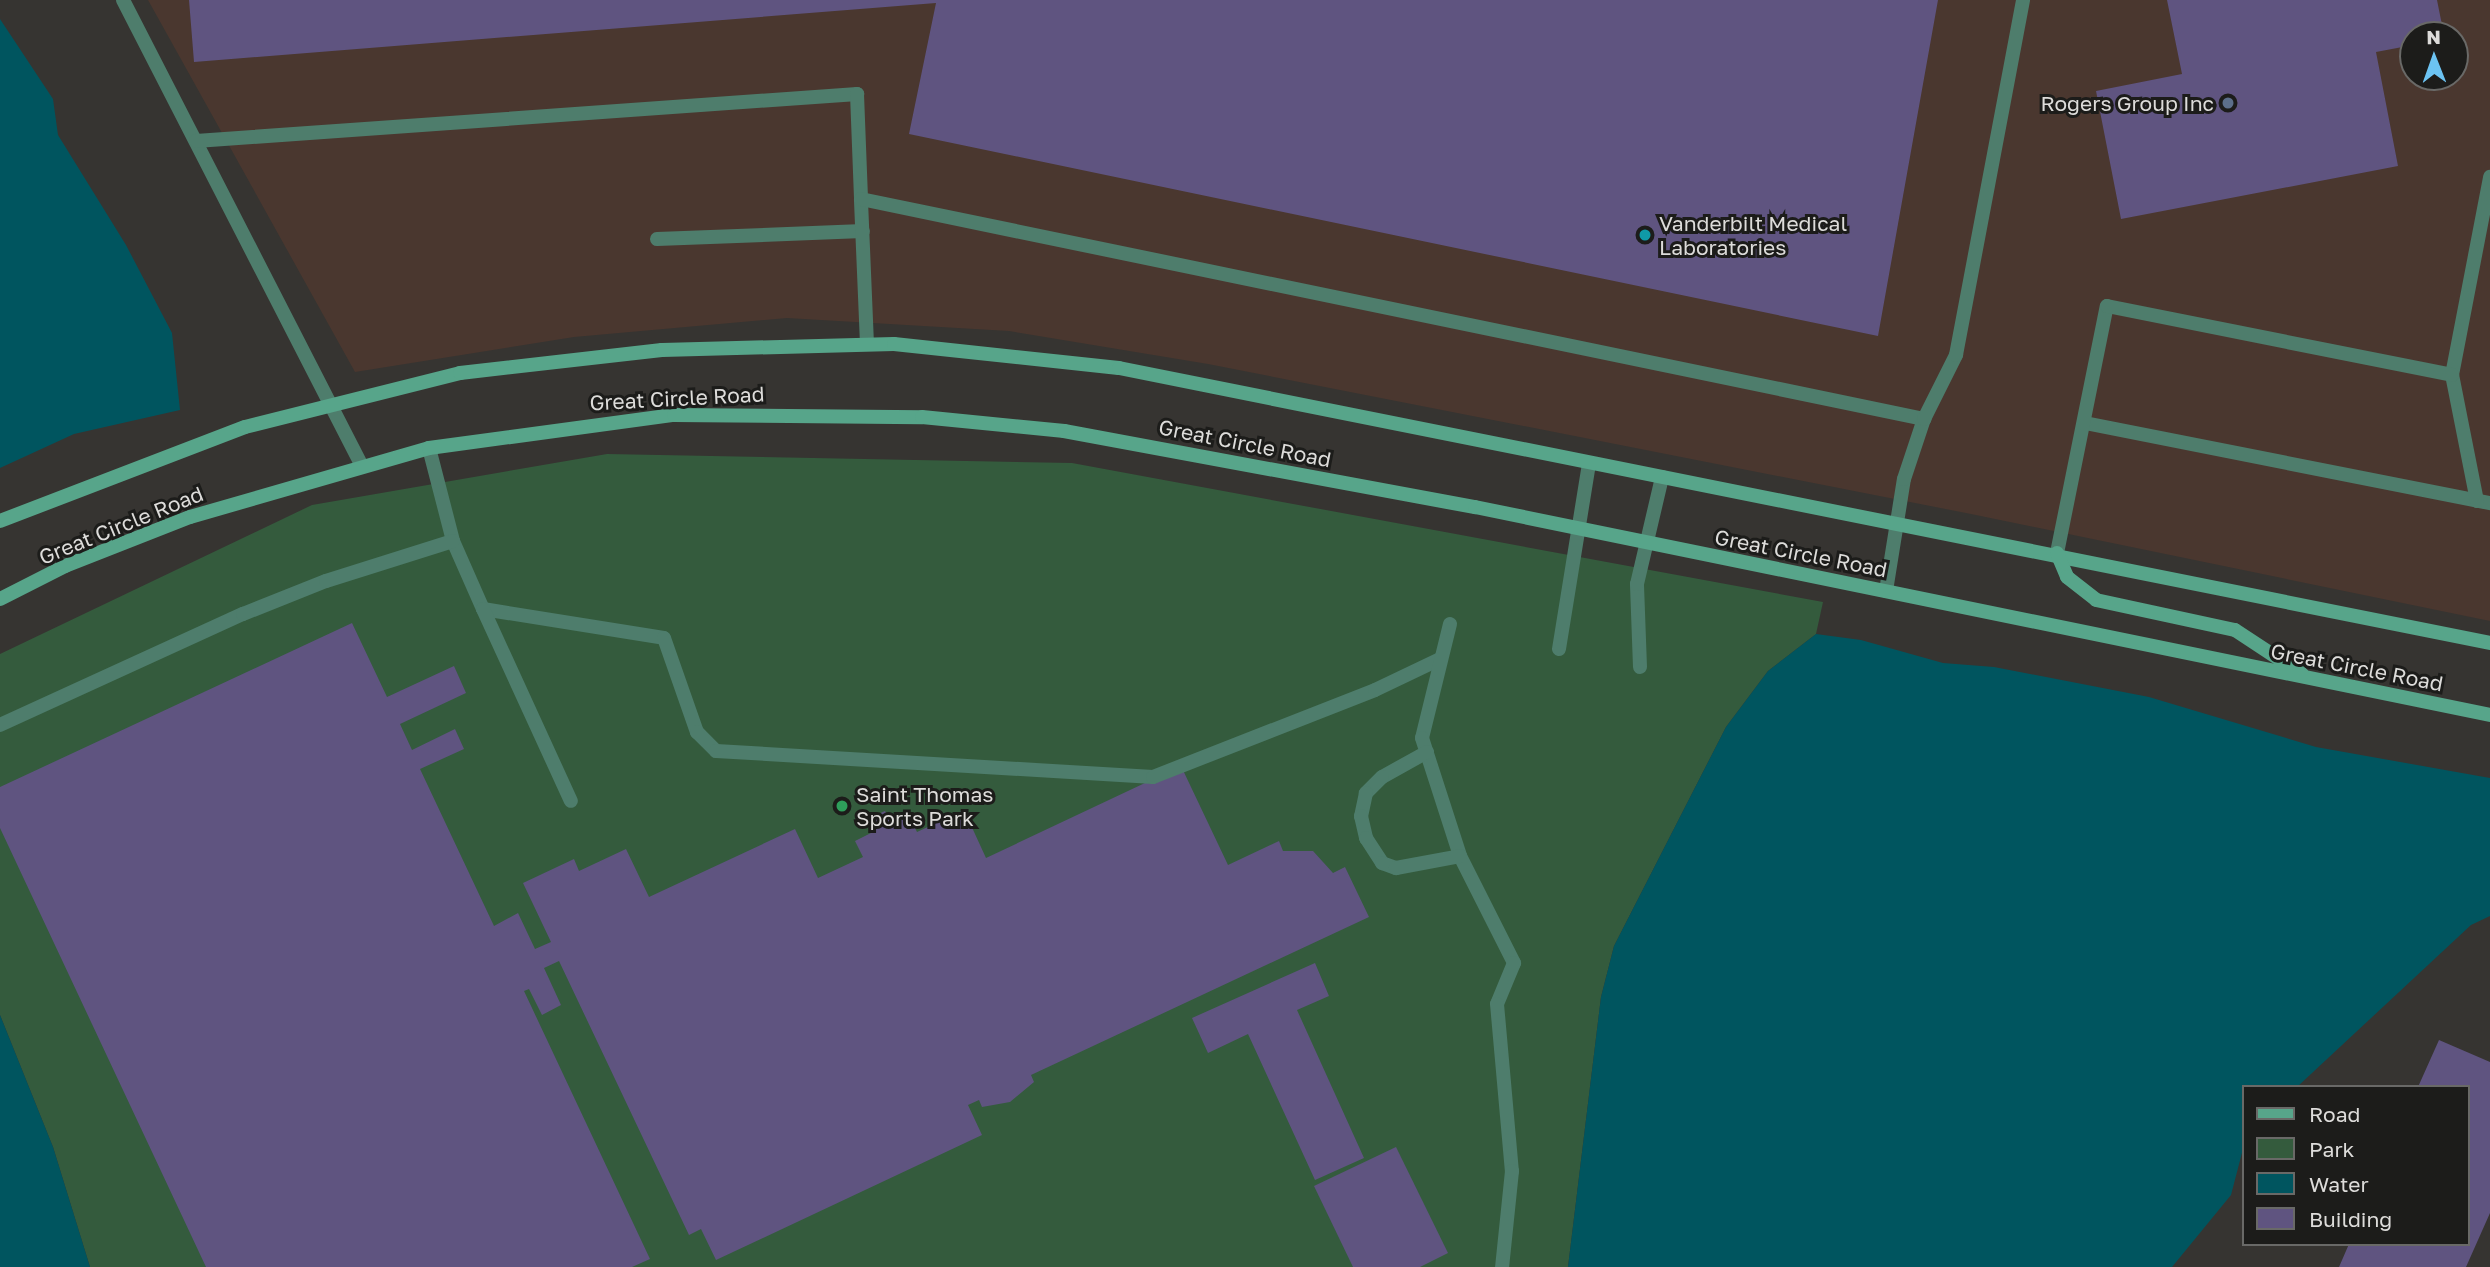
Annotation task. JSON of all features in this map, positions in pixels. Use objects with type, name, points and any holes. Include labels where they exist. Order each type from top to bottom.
[{"type":"street","points":[[0,521],[208,441],[331,404],[460,373],[546,362],[751,345],[867,344],[1044,357],[1119,368],[1589,463],[2057,553],[2490,643]]},
{"type":"street","name":"Great Circle Road","points":[[0,599],[65,566],[190,517],[361,464],[429,448],[674,415],[922,417],[1065,431],[1578,529],[2490,715]]},
{"type":"street","points":[[2057,553],[2067,577],[2096,600],[2235,630],[2310,679]]},
{"type":"lane","points":[[123,0],[361,464]]},
{"type":"lane","points":[[1886,592],[1904,480],[1924,419],[1956,355],[2023,0]]},
{"type":"lane","points":[[196,141],[858,94],[867,344]]},
{"type":"lane","points":[[2085,423],[2484,502],[2452,375],[2490,177]]},
{"type":"lane","points":[[861,199],[1924,419]]},
{"type":"lane","points":[[657,239],[863,231]]},
{"type":"lane","points":[[2057,553],[2107,306],[2452,375]]},
{"type":"lane","points":[[429,448],[453,541],[571,801]]},
{"type":"lane","points":[[1559,649],[1589,463]]},
{"type":"lane","points":[[1640,667],[1637,584],[1662,477]]},
{"type":"lane","points":[[0,725],[243,614],[326,581],[453,541]]},
{"type":"lane","points":[[483,609],[664,638],[697,732],[716,751],[1153,777],[1375,690],[1440,659]]},
{"type":"lane","points":[[1450,624],[1422,738],[1460,856],[1514,963],[1497,1004],[1512,1171],[1502,1267]]},
{"type":"lane","points":[[1427,752],[1382,777],[1366,793],[1361,816],[1366,838],[1382,863],[1396,868],[1460,856]]},
{"type":"shaded area","points":[[148,0],[2490,0],[2490,621],[1971,514],[1208,364],[1009,331],[787,318],[574,337],[355,372]]},
{"type":"green space","name":"Saint Thomas Sports Park","points":[[607,454],[1072,463],[1823,602],[1816,634],[1768,671],[1726,727],[1614,946],[1601,997],[1568,1267],[90,1267],[53,1147],[0,1015],[0,654],[312,505]]},
{"type":"water","points":[[0,19],[53,99],[58,135],[126,245],[172,333],[180,410],[74,434],[0,468]]},
{"type":"water","points":[[1816,634],[1861,640],[1943,663],[1994,667],[2149,697],[2316,747],[2490,778],[2490,916],[2471,925],[2299,1085],[2242,1085],[2242,1153],[2231,1195],[2172,1267],[1568,1267],[1601,997],[1614,946],[1726,727],[1768,671]]},
{"type":"water","points":[[0,1015],[53,1147],[90,1267],[0,1267]]},
{"type":"building","name":"Vanderbilt Medical Laboratories","points":[[189,0],[1938,0],[1878,336],[909,134],[936,3],[194,62]]},
{"type":"building","points":[[2167,0],[2437,0],[2441,21],[2399,21],[2399,48],[2376,52],[2398,166],[2121,219],[2096,91],[2182,74]]},
{"type":"building","points":[[352,623],[387,697],[454,666],[466,693],[400,724],[412,750],[455,729],[464,749],[420,769],[494,926],[518,913],[535,949],[551,942],[523,883],[574,859],[579,871],[626,849],[649,897],[795,829],[818,878],[863,857],[855,841],[873,832],[867,819],[885,811],[892,824],[909,816],[917,832],[964,810],[986,858],[1181,766],[1228,865],[1279,841],[1283,851],[1313,851],[1333,873],[1345,867],[1369,917],[1031,1075],[1034,1082],[1010,1102],[982,1107],[979,1100],[968,1105],[982,1135],[716,1260],[701,1229],[689,1235],[559,961],[544,968],[561,1005],[542,1015],[529,989],[524,991],[650,1259],[632,1267],[206,1267],[0,828],[0,787]]},
{"type":"building","points":[[1315,963],[1329,996],[1297,1010],[1364,1158],[1315,1180],[1248,1034],[1208,1053],[1192,1018]]},
{"type":"building","points":[[2439,1040],[2490,1062],[2490,1213],[2466,1267],[2339,1267],[2348,1246],[2469,1246],[2469,1085],[2419,1085]]},
{"type":"building","points":[[1396,1147],[1448,1253],[1420,1267],[1353,1267],[1314,1186]]},
{"type":"place","name":"Rogers Group Inc","points":[[2228,103]]},
{"type":"place","name":"Vanderbilt Medical Laboratories","points":[[1645,235]]},
{"type":"place","name":"Saint Thomas Sports Park","points":[[842,806]]}]
